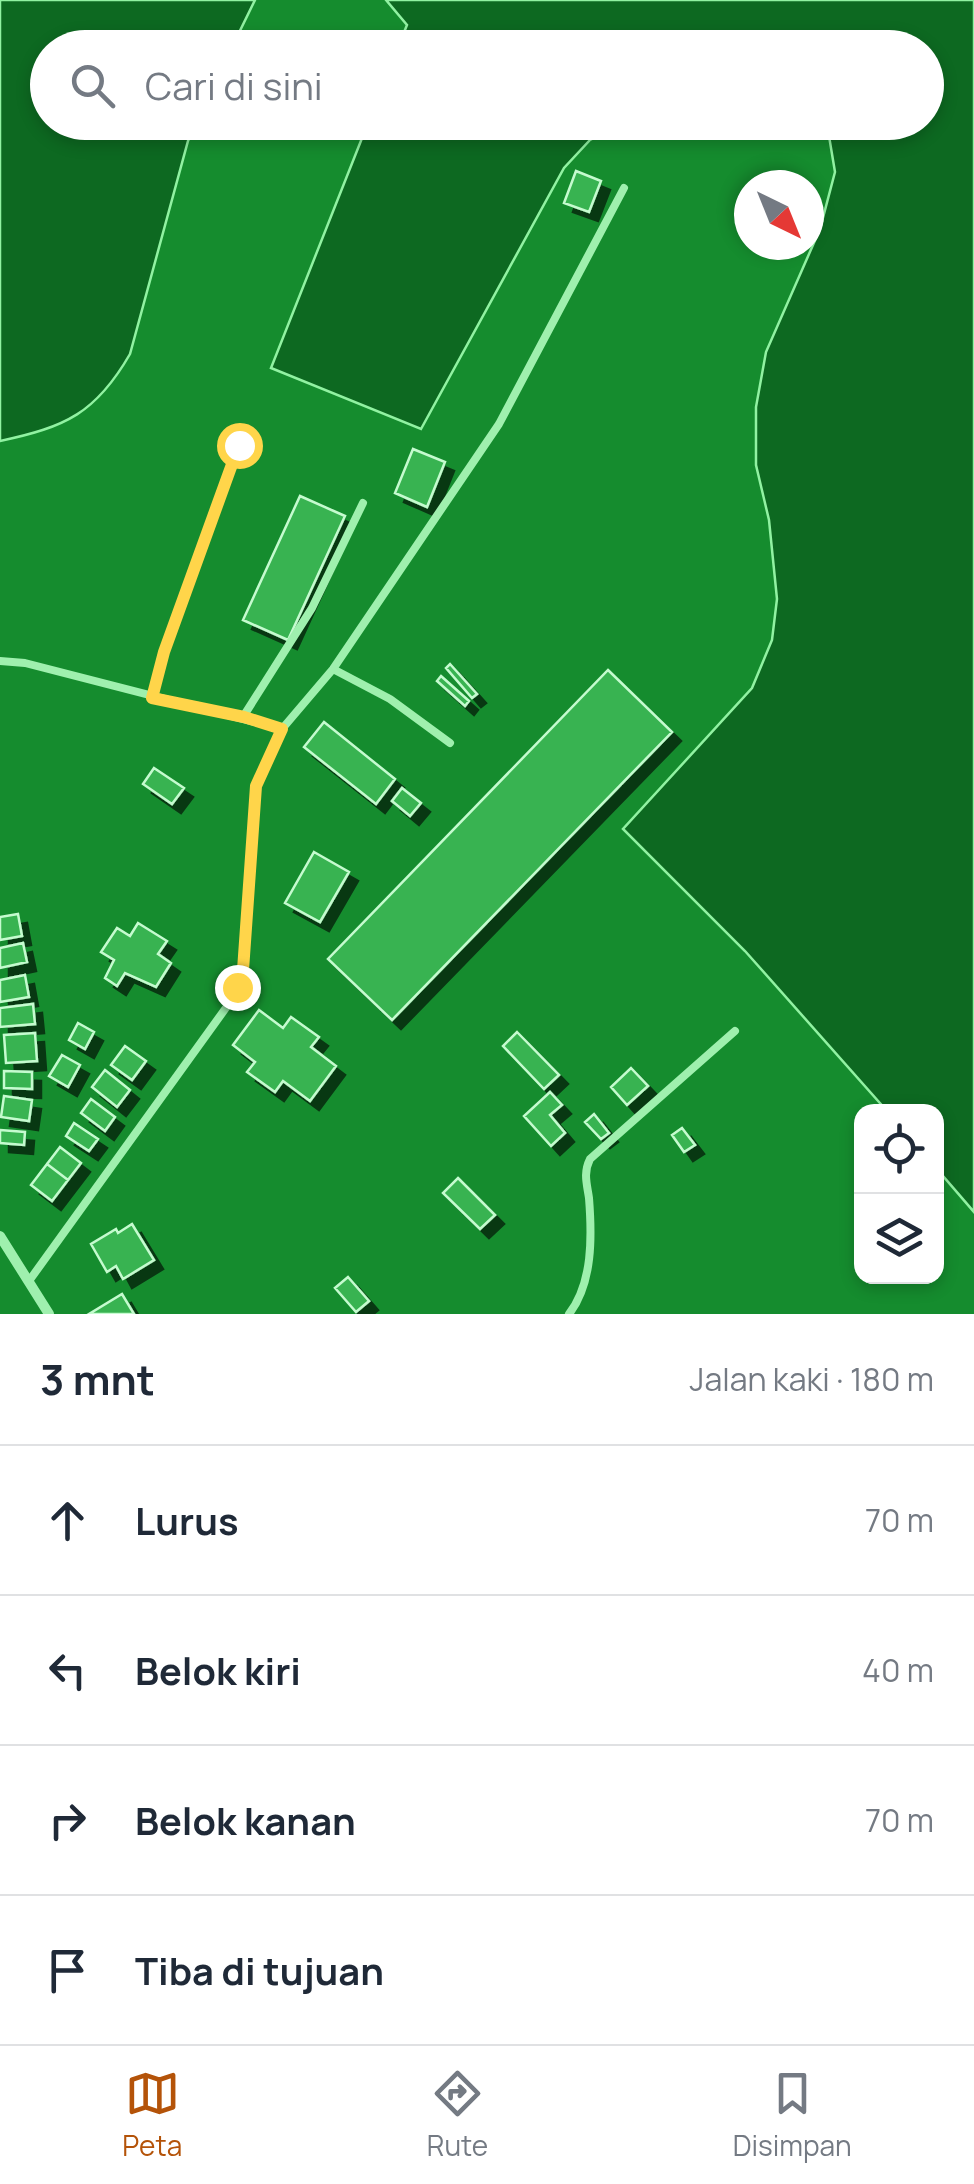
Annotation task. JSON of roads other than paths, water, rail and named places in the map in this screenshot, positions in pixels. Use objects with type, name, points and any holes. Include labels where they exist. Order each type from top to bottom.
[{"type":"street","points":[[0,1236],[49,1314]]},
{"type":"lane","points":[[28,1280],[218,1020],[237,987],[243,970],[256,786],[282,729],[332,669],[499,424],[624,188]]},
{"type":"lane","points":[[152,698],[164,652],[239,445]]},
{"type":"lane","points":[[244,717],[312,608],[363,503]]},
{"type":"lane","points":[[0,661],[24,663],[282,729]]},
{"type":"lane","points":[[332,669],[390,700],[450,743]]},
{"type":"lane","points":[[570,1314],[582,1294],[592,1242],[585,1178],[590,1159],[735,1031]]}]
